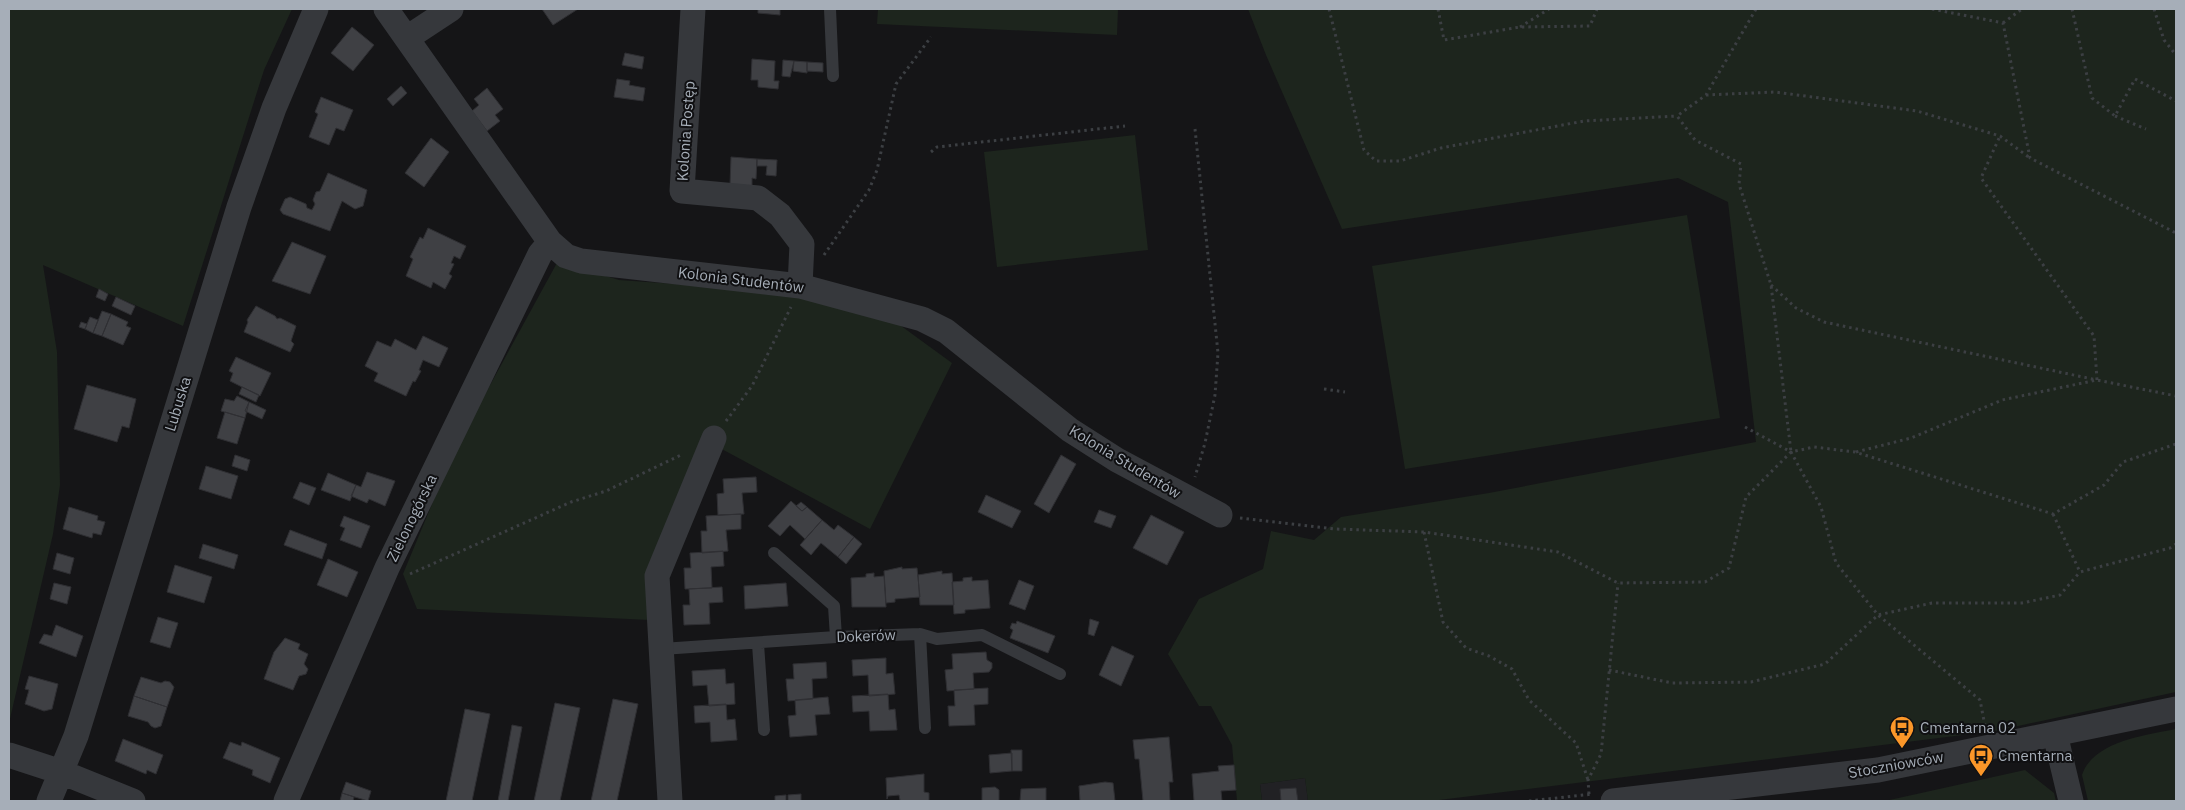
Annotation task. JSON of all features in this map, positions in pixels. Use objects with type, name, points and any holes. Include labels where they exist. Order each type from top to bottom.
[{"type":"street","name":"Lubuska","points":[[49,801],[76,736],[239,206],[274,108],[316,9]]},
{"type":"street","name":"Kolonia Studentów","points":[[386,9],[550,242],[566,256],[581,262],[800,286],[922,319],[946,331],[1070,430],[1117,460],[1188,500],[1220,515]]},
{"type":"street","points":[[407,38],[451,9]]},
{"type":"street","name":"Kolonia Postęp","points":[[693,9],[682,191],[758,198],[780,215],[802,244],[800,286]]},
{"type":"street","name":"Zielonogórska","points":[[286,801],[387,568],[540,254],[550,242]]},
{"type":"street","points":[[670,801],[656,576],[714,438]]},
{"type":"street","name":"Stoczniowców","points":[[1613,801],[1878,770],[2176,709]]},
{"type":"street","points":[[2055,734],[2071,801]]},
{"type":"street","points":[[19,758],[61,772],[133,801]]},
{"type":"lane","points":[[830,9],[833,76]]},
{"type":"lane","points":[[774,553],[834,606],[836,637]]},
{"type":"lane","points":[[920,634],[925,728]]},
{"type":"lane","name":"Dokerów","points":[[662,649],[758,644],[836,637],[920,634],[937,639],[982,635],[1060,674]]},
{"type":"lane","points":[[758,644],[764,730]]},
{"type":"path","points":[[1329,9],[1364,150],[1376,162],[1400,161],[1441,148],[1584,121],[1677,116],[1706,95],[1756,9]]},
{"type":"path","points":[[1438,9],[1444,40],[1520,27],[1590,26],[1597,9]]},
{"type":"path","points":[[1520,27],[1549,9]]},
{"type":"path","points":[[1932,9],[2003,23],[2022,9]]},
{"type":"path","points":[[2072,9],[2092,98],[2115,116],[2146,129]]},
{"type":"path","points":[[2154,9],[2164,40],[2176,55]]},
{"type":"path","points":[[2003,23],[2030,158]]},
{"type":"path","points":[[822,257],[869,190],[877,170],[896,84],[931,37]]},
{"type":"path","points":[[2115,116],[2135,79],[2176,101]]},
{"type":"path","points":[[1706,95],[1775,92],[1917,110],[2000,136],[2030,158],[2176,233]]},
{"type":"path","points":[[1677,116],[1695,140],[1741,164],[1739,184],[1771,285],[1791,452],[1821,507],[1836,563],[1878,615],[1980,700],[1985,727]]},
{"type":"path","points":[[931,152],[937,147],[1125,126]]},
{"type":"path","points":[[1188,500],[1205,443],[1214,395],[1218,353],[1195,129]]},
{"type":"path","points":[[2000,136],[1981,178],[2094,336],[2098,380]]},
{"type":"path","points":[[1771,285],[1796,308],[1824,322],[2176,396]]},
{"type":"path","points":[[387,568],[402,575],[410,574],[571,502],[606,491],[640,476],[714,438],[752,386],[785,321],[800,286]]},
{"type":"path","points":[[1855,452],[1912,438],[2002,400],[2098,380]]},
{"type":"path","points":[[1324,389],[1345,392]]},
{"type":"path","points":[[1745,428],[1791,452]]},
{"type":"path","points":[[1220,515],[1335,529],[1424,532],[1558,552],[1618,583],[1705,582],[1729,568],[1746,497],[1791,452],[1814,447],[1855,452],[2053,514],[2104,485],[2123,462],[2176,444]]},
{"type":"path","points":[[2053,514],[2080,572]]},
{"type":"path","points":[[1424,532],[1443,622],[1466,648],[1489,656],[1512,669],[1529,700],[1576,742],[1588,780],[1589,794]]},
{"type":"path","points":[[1609,670],[1672,683],[1751,682],[1825,664],[1878,615],[1932,603],[2022,603],[2060,595],[2080,572],[2176,544]]},
{"type":"path","points":[[1588,780],[1600,754],[1618,583]]},
{"type":"shaded area","points":[[9,9],[292,9],[264,70],[183,326],[43,265],[57,352],[60,485],[53,534],[9,723]]},
{"type":"shaded area","points":[[878,9],[1118,9],[1117,35],[877,24]]},
{"type":"shaded area","points":[[1248,9],[2176,9],[2176,692],[1995,731],[1431,801],[1308,801],[1305,778],[1260,784],[1262,801],[1237,801],[1232,745],[1211,706],[1199,706],[1168,654],[1199,599],[1263,569],[1271,531],[1314,540],[1341,517],[1489,493],[1756,442],[1728,202],[1678,178],[1342,229],[1266,55]]},
{"type":"shaded area","points":[[1135,135],[1148,250],[997,267],[984,152]]},
{"type":"shaded area","points":[[1687,215],[1720,418],[1405,469],[1372,266]]},
{"type":"shaded area","points":[[558,261],[619,280],[830,295],[882,312],[952,363],[870,529],[718,447],[650,620],[417,609],[403,574],[454,451]]},
{"type":"shaded area","points":[[2176,729],[2176,801],[2088,801],[2082,775],[2088,764],[2097,754],[2122,741]]},
{"type":"shaded area","points":[[2025,770],[2054,793],[2056,801],[1885,801]]},
{"type":"shaded area","points":[[1305,778],[1308,801],[1262,801],[1260,784]]},
{"type":"building","points":[[542,9],[578,9],[553,25]]},
{"type":"building","points":[[758,9],[780,9],[780,15],[758,13]]},
{"type":"building","points":[[352,27],[374,45],[353,71],[331,53]]},
{"type":"building","points":[[625,53],[644,57],[642,69],[622,65]]},
{"type":"building","points":[[752,59],[775,61],[774,81],[779,81],[778,89],[758,87],[758,80],[751,80]]},
{"type":"building","points":[[783,60],[794,61],[790,77],[782,76]]},
{"type":"building","points":[[794,61],[807,62],[807,73],[793,71]]},
{"type":"building","points":[[807,62],[823,63],[823,72],[807,71]]},
{"type":"building","points":[[617,79],[630,81],[629,85],[645,88],[643,101],[614,97]]},
{"type":"building","points":[[401,86],[407,93],[393,106],[387,99]]},
{"type":"building","points":[[487,88],[503,109],[495,115],[500,121],[487,131],[472,111],[479,105],[474,99]]},
{"type":"building","points":[[321,97],[353,110],[344,131],[336,128],[329,145],[309,137],[318,114],[315,112]]},
{"type":"building","points":[[431,138],[449,152],[424,187],[405,173]]},
{"type":"building","points":[[731,157],[757,159],[756,179],[752,178],[752,186],[730,185]]},
{"type":"building","points":[[757,159],[777,160],[776,176],[766,175],[767,166],[757,166]]},
{"type":"building","points":[[328,173],[367,190],[363,206],[355,209],[342,201],[330,231],[283,214],[280,210],[285,199],[290,197],[306,204],[307,208],[312,210],[315,204],[313,200],[316,192],[320,191]]},
{"type":"building","points":[[428,228],[466,246],[460,259],[454,256],[451,263],[454,264],[449,274],[452,276],[445,289],[433,282],[431,288],[406,276],[413,259],[410,257],[420,237],[423,239]]},
{"type":"building","points":[[292,242],[326,256],[310,294],[272,281]]},
{"type":"building","points":[[99,289],[108,294],[105,301],[96,297]]},
{"type":"building","points":[[116,297],[135,306],[131,315],[112,306]]},
{"type":"building","points":[[256,306],[277,319],[280,318],[296,326],[291,341],[294,344],[290,352],[244,332],[247,320]]},
{"type":"building","points":[[102,311],[111,314],[102,336],[93,333]]},
{"type":"building","points":[[111,314],[128,322],[126,326],[131,328],[123,345],[102,336]]},
{"type":"building","points":[[90,317],[98,320],[93,333],[85,329]]},
{"type":"building","points":[[81,322],[87,324],[85,329],[79,327]]},
{"type":"building","points":[[423,336],[448,348],[439,367],[423,360],[419,370],[421,371],[415,382],[413,381],[406,396],[374,381],[378,373],[365,366],[377,341],[391,347],[395,339],[416,350]]},
{"type":"building","points":[[236,357],[271,373],[260,396],[230,381],[233,373],[229,371]]},
{"type":"building","points":[[87,385],[136,399],[129,428],[122,426],[117,442],[74,429]]},
{"type":"building","points":[[242,387],[259,395],[256,402],[239,394]]},
{"type":"building","points":[[237,396],[249,402],[245,418],[221,411],[225,399],[234,401]]},
{"type":"building","points":[[249,402],[266,410],[262,419],[245,411]]},
{"type":"building","points":[[225,412],[245,418],[237,444],[217,438]]},
{"type":"building","points":[[235,455],[250,460],[247,471],[232,466]]},
{"type":"building","points":[[1061,455],[1076,464],[1049,513],[1034,504]]},
{"type":"building","points":[[206,466],[238,476],[231,499],[199,489]]},
{"type":"building","points":[[367,472],[395,481],[385,506],[369,499],[367,503],[351,496],[356,485],[361,487]]},
{"type":"building","points":[[328,473],[356,485],[350,501],[321,490]]},
{"type":"building","points":[[756,477],[757,492],[742,493],[744,514],[718,515],[717,494],[724,493],[723,479]]},
{"type":"building","points":[[300,482],[316,488],[309,505],[293,498]]},
{"type":"building","points":[[986,495],[1021,511],[1012,528],[978,512]]},
{"type":"building","points":[[791,501],[802,511],[807,507],[822,520],[805,539],[790,525],[780,536],[768,526]]},
{"type":"building","points":[[801,502],[807,507],[802,511],[796,506]]},
{"type":"building","points":[[69,507],[98,516],[97,520],[105,522],[101,535],[93,533],[92,538],[63,529]]},
{"type":"building","points":[[1099,510],[1116,516],[1111,528],[1094,522]]},
{"type":"building","points":[[741,514],[741,529],[726,530],[728,551],[702,553],[701,531],[707,531],[706,516]]},
{"type":"building","points":[[1151,515],[1184,532],[1167,565],[1133,548]]},
{"type":"building","points":[[344,516],[370,526],[361,548],[340,540],[345,528],[340,526]]},
{"type":"building","points":[[822,520],[834,530],[838,525],[854,537],[838,557],[821,543],[811,555],[800,545]]},
{"type":"building","points":[[290,530],[327,544],[322,559],[284,545]]},
{"type":"building","points":[[854,537],[862,544],[846,564],[838,557]]},
{"type":"building","points":[[203,544],[238,555],[234,569],[199,558]]},
{"type":"building","points":[[723,551],[724,566],[711,567],[712,588],[685,589],[684,568],[691,568],[690,553]]},
{"type":"building","points":[[57,553],[74,558],[70,574],[53,569]]},
{"type":"building","points":[[328,559],[358,572],[347,597],[317,585]]},
{"type":"building","points":[[175,565],[212,577],[204,603],[167,592]]},
{"type":"building","points":[[902,567],[902,569],[917,568],[920,597],[895,599],[895,602],[886,603],[884,571]]},
{"type":"building","points":[[942,571],[942,574],[952,573],[954,605],[920,605],[918,575]]},
{"type":"building","points":[[874,573],[874,577],[884,576],[886,607],[852,607],[851,578],[866,577],[866,574]]},
{"type":"building","points":[[972,577],[972,581],[988,580],[990,608],[965,610],[965,613],[954,614],[952,582],[963,581],[963,578]]},
{"type":"building","points":[[1019,580],[1034,586],[1025,610],[1009,604]]},
{"type":"building","points":[[54,583],[71,587],[67,604],[50,599]]},
{"type":"building","points":[[786,583],[788,606],[745,609],[744,586]]},
{"type":"building","points":[[722,587],[723,602],[709,603],[710,624],[684,625],[683,605],[690,605],[689,589]]},
{"type":"building","points":[[158,617],[178,623],[170,648],[150,642]]},
{"type":"building","points":[[1090,619],[1099,622],[1094,636],[1088,634]]},
{"type":"building","points":[[1017,621],[1055,636],[1048,653],[1010,638],[1013,630],[1010,628],[1012,623],[1016,624]]},
{"type":"building","points":[[56,625],[83,636],[76,657],[39,643],[44,634],[52,636]]},
{"type":"building","points":[[285,638],[300,644],[298,649],[308,654],[304,664],[308,669],[306,674],[299,676],[293,690],[264,679],[274,652]]},
{"type":"building","points":[[1112,646],[1134,656],[1121,686],[1099,675]]},
{"type":"building","points":[[986,652],[987,660],[992,663],[992,668],[989,672],[973,673],[974,689],[947,691],[945,670],[953,669],[952,654]]},
{"type":"building","points":[[886,658],[886,674],[893,673],[895,694],[869,696],[868,675],[853,676],[852,660]]},
{"type":"building","points":[[826,662],[827,678],[812,679],[813,699],[788,701],[786,679],[794,679],[793,664]]},
{"type":"building","points":[[725,669],[726,684],[734,683],[735,704],[709,706],[707,685],[693,686],[692,671]]},
{"type":"building","points":[[29,676],[58,684],[52,709],[44,711],[25,704],[29,690],[25,689]]},
{"type":"building","points":[[141,677],[161,683],[165,681],[170,682],[174,687],[167,707],[134,696]]},
{"type":"building","points":[[988,688],[988,704],[974,705],[975,725],[949,726],[948,706],[955,706],[954,690]]},
{"type":"building","points":[[888,694],[889,710],[895,709],[897,730],[870,731],[869,711],[853,712],[852,696]]},
{"type":"building","points":[[134,696],[167,707],[161,726],[155,728],[148,722],[128,716]]},
{"type":"building","points":[[828,697],[830,714],[815,715],[817,735],[790,737],[788,716],[796,715],[795,700]]},
{"type":"building","points":[[613,699],[638,704],[617,801],[591,801]]},
{"type":"building","points":[[555,703],[580,708],[560,801],[534,801]]},
{"type":"building","points":[[726,704],[727,720],[735,719],[737,740],[711,742],[710,722],[695,723],[694,706]]},
{"type":"building","points":[[465,709],[490,714],[472,801],[446,801]]},
{"type":"building","points":[[512,725],[522,727],[508,801],[498,801]]},
{"type":"building","points":[[1169,737],[1173,782],[1169,782],[1170,801],[1143,801],[1139,759],[1135,759],[1133,740]]},
{"type":"building","points":[[123,739],[163,755],[156,774],[147,770],[146,774],[115,761]]},
{"type":"building","points":[[230,742],[241,746],[242,742],[280,758],[270,783],[252,775],[253,770],[223,758]]},
{"type":"building","points":[[1011,750],[1022,750],[1022,771],[1012,771]]},
{"type":"building","points":[[1012,753],[1012,771],[990,773],[989,755]]},
{"type":"building","points":[[1234,765],[1236,790],[1221,791],[1222,801],[1194,801],[1192,774],[1219,771],[1218,766]]},
{"type":"building","points":[[924,774],[924,792],[929,793],[929,801],[898,801],[900,800],[899,795],[888,796],[887,799],[886,778]]},
{"type":"building","points":[[346,782],[371,791],[368,801],[342,793]]},
{"type":"building","points":[[1105,782],[1113,783],[1115,801],[1080,801],[1079,786]]},
{"type":"building","points":[[995,787],[999,790],[999,801],[982,801],[982,788]]},
{"type":"building","points":[[1046,788],[1046,801],[1020,801],[1021,789]]},
{"type":"building","points":[[1296,788],[1298,801],[1281,801],[1280,789]]},
{"type":"building","points":[[342,793],[354,797],[353,801],[340,801]]},
{"type":"building","points":[[801,794],[801,801],[788,801],[788,795]]},
{"type":"building","points":[[786,795],[786,801],[775,801],[775,796]]},
{"type":"place","name":"Cmentarna 02","points":[[1902,749]]},
{"type":"place","name":"Cmentarna","points":[[1981,777]]}]
